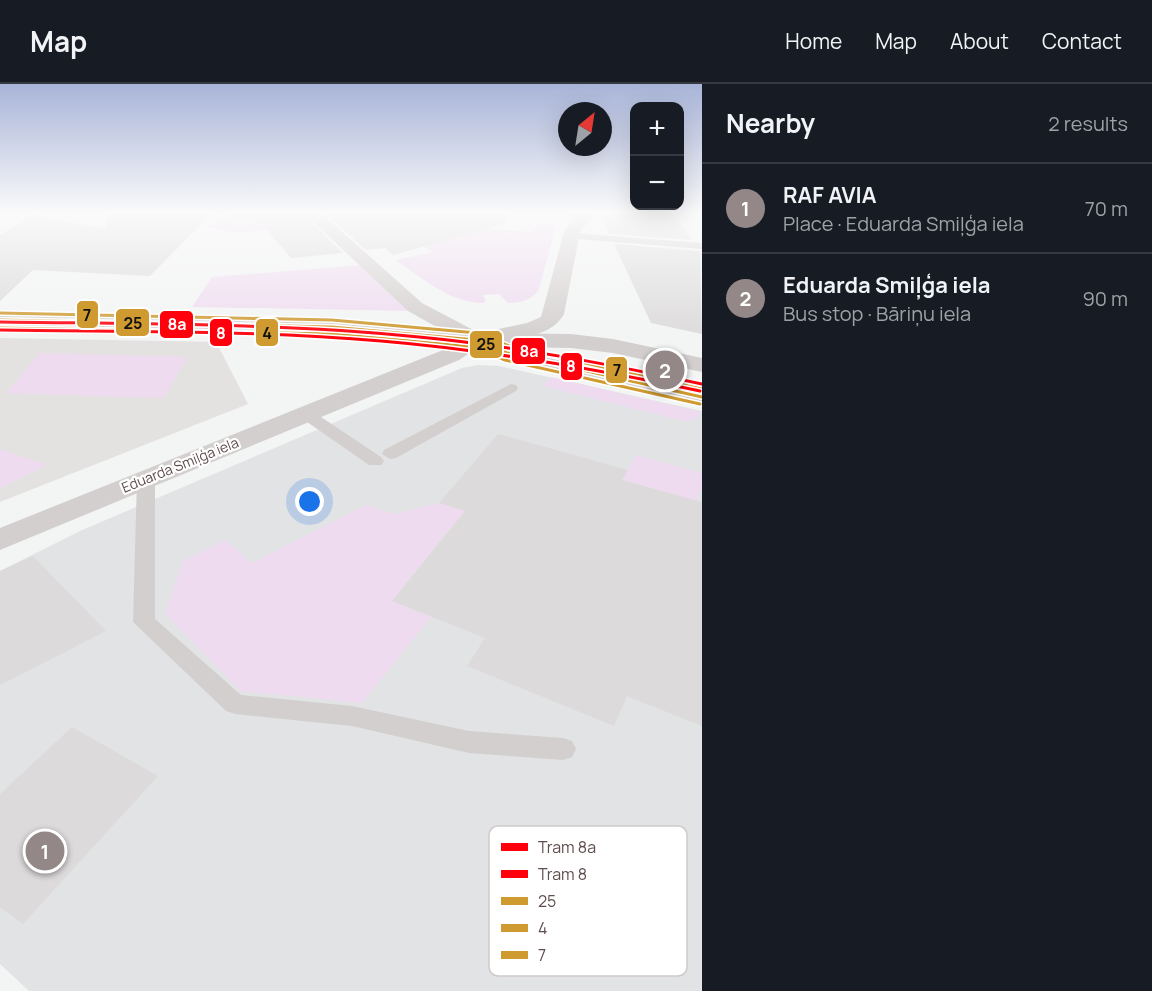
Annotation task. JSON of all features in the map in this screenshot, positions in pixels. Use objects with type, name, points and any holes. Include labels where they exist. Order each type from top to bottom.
[{"type":"street","points":[[359,255],[415,307],[507,353],[702,397]]},
{"type":"street","name":"Eduarda Smiļģa iela","points":[[0,540],[451,355],[477,340],[533,328],[549,321],[566,255]]},
{"type":"street","points":[[0,320],[271,324],[477,340],[581,342],[613,346],[702,365]]},
{"type":"lane","points":[[390,454],[512,388]]},
{"type":"lane","points":[[306,414],[375,461]]},
{"type":"lane","points":[[146,479],[144,622],[235,704],[352,716],[470,742],[563,749]]},
{"type":"shaded area","points":[[418,255],[548,255],[539,289],[530,298],[508,303],[499,294],[483,295],[486,301],[484,303],[459,299],[437,288],[395,260]]},
{"type":"shaded area","points":[[365,265],[413,311],[192,307],[212,277]]},
{"type":"shaded area","points":[[0,338],[216,342],[248,404],[0,502]]},
{"type":"shaded area","points":[[40,353],[187,357],[164,398],[6,393]]},
{"type":"shaded area","points":[[478,365],[499,366],[702,411],[702,991],[29,991],[0,964],[0,571],[80,531],[462,368]]},
{"type":"shaded area","points":[[551,377],[701,412],[697,419],[684,421],[543,386]]},
{"type":"shaded area","points":[[0,449],[44,464],[45,466],[0,488]]},
{"type":"shaded area","points":[[636,455],[702,473],[702,488],[696,501],[622,480]]},
{"type":"shaded area","points":[[439,503],[501,523],[484,546],[446,533],[392,601],[431,617],[362,703],[241,691],[165,614],[183,561],[225,540],[252,563],[366,505],[395,514]]},
{"type":"building","points":[[0,255],[170,255],[150,276],[33,270],[0,301]]},
{"type":"building","points":[[289,255],[319,255],[291,258]]},
{"type":"building","points":[[619,255],[700,255],[702,334],[651,323]]},
{"type":"building","points":[[498,434],[628,470],[622,480],[702,502],[702,726],[627,696],[614,726],[467,666],[485,638],[392,601],[465,511],[439,503]]},
{"type":"building","points":[[33,556],[106,631],[0,685],[0,571]]},
{"type":"building","points":[[72,727],[158,776],[23,924],[0,907],[0,794]]},
{"type":"tram line","name":"8a","points":[[0,322],[236,326],[419,337],[541,353],[702,384]]},
{"type":"tram line","name":"8","points":[[0,330],[239,333],[382,341],[542,361],[700,391]]},
{"type":"transit line","name":"7","points":[[0,313],[332,320],[477,333],[509,346],[702,389]]},
{"type":"transit line","name":"25","points":[[0,320],[332,327],[476,340],[507,353],[702,397]]},
{"type":"transit line","name":"4","points":[[0,328],[332,334],[474,347],[505,360],[700,404]]},
{"type":"place","name":"Eduarda Smiļģa iela","points":[[665,370]]},
{"type":"place","name":"RAF AVIA","points":[[45,851]]}]
